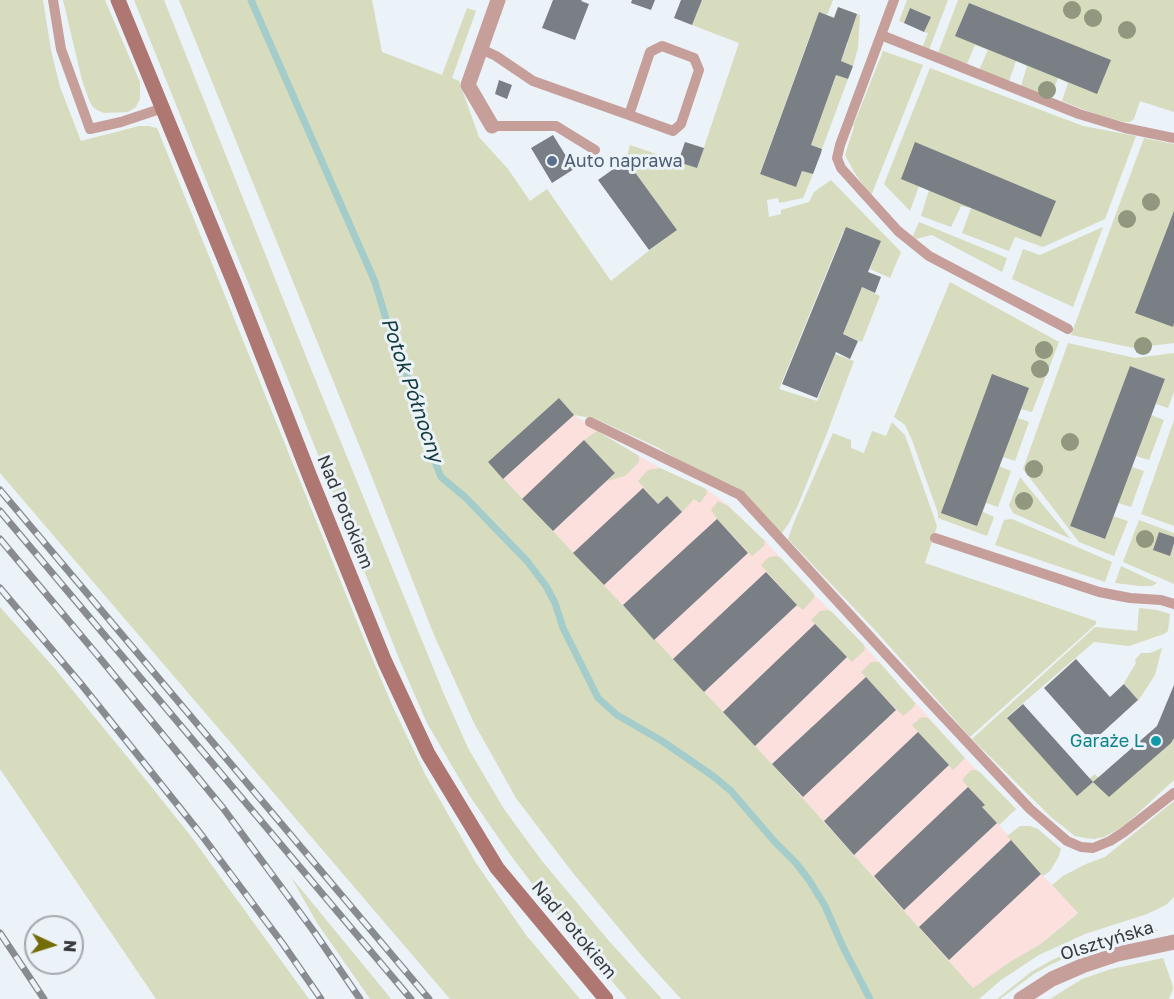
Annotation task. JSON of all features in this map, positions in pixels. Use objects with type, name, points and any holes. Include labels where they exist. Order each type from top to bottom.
[{"type":"main road","name":"Nad Potokiem","points":[[118,0],[385,662],[428,754],[498,868],[606,999]]},
{"type":"street","points":[[492,126],[468,85],[498,0]]},
{"type":"street","name":"Olsztyńska","points":[[1021,999],[1052,979],[1082,966],[1118,954],[1174,942]]},
{"type":"lane","points":[[52,0],[61,49],[90,129],[121,122],[163,108]]},
{"type":"lane","points":[[894,0],[840,144],[837,159],[841,168],[898,231],[929,256],[1068,329]]},
{"type":"lane","points":[[881,35],[1079,114],[1125,128],[1174,138]]},
{"type":"lane","points":[[481,49],[496,56],[533,81],[629,115],[673,130],[681,124],[699,70],[694,58],[662,45],[650,52],[629,115]]},
{"type":"lane","points":[[492,126],[556,126],[595,150]]},
{"type":"lane","points":[[590,422],[740,495],[1016,794],[1067,841],[1081,847],[1093,848],[1110,841],[1174,793]]},
{"type":"lane","points":[[935,538],[1100,592],[1130,598],[1161,600],[1174,604]]},
{"type":"shaded area","points":[[559,398],[574,415],[604,435],[660,468],[706,489],[728,505],[765,541],[863,644],[965,758],[1016,809],[999,825],[1041,874],[1078,912],[1042,943],[1008,963],[973,988],[772,764],[488,462]]},
{"type":"green space","points":[[0,0],[43,0],[60,87],[81,141],[139,126],[157,128],[364,639],[425,774],[476,863],[526,935],[580,999],[450,999],[0,473]]},
{"type":"green space","points":[[63,0],[105,0],[140,82],[140,99],[136,107],[128,112],[104,113],[92,106],[82,80]]},
{"type":"green space","points":[[134,0],[164,0],[309,364],[468,748],[504,809],[542,861],[609,941],[662,999],[627,999],[555,914],[509,853],[469,795],[427,723]]},
{"type":"green space","points":[[179,0],[372,0],[382,52],[442,75],[467,8],[476,11],[452,78],[459,81],[479,137],[508,169],[530,201],[547,189],[611,281],[677,230],[626,160],[630,145],[697,168],[739,43],[692,25],[702,0],[833,0],[827,15],[834,17],[838,7],[860,15],[858,48],[853,66],[841,61],[848,43],[812,30],[760,173],[796,187],[802,171],[813,174],[803,198],[779,203],[778,198],[767,200],[769,217],[781,214],[781,210],[809,202],[814,192],[831,180],[901,252],[890,278],[870,269],[879,246],[843,232],[779,389],[817,401],[835,354],[854,361],[798,505],[779,537],[736,495],[657,447],[596,419],[574,415],[559,398],[488,462],[772,764],[973,988],[1008,963],[1042,943],[1078,913],[1052,885],[1063,876],[1105,857],[1174,801],[1174,897],[1166,905],[1147,914],[1085,934],[1039,955],[1001,980],[979,999],[681,999],[573,873],[516,798],[474,723],[434,635]]},
{"type":"green space","points":[[907,0],[948,0],[929,50],[922,48],[928,33],[924,32],[930,17],[910,8],[904,23],[899,21]]},
{"type":"green space","points":[[958,0],[1174,0],[1174,112],[1140,101],[1134,119],[1124,122],[1062,101],[1068,83],[1058,78],[1050,99],[1021,86],[1027,66],[1016,61],[1009,81],[979,70],[988,50],[975,45],[967,64],[938,53]]},
{"type":"green space","points":[[883,51],[923,65],[871,196],[845,155],[853,126]]},
{"type":"green space","points":[[930,68],[1083,126],[1136,136],[1105,219],[1043,247],[1015,237],[1009,251],[962,233],[971,208],[961,206],[951,227],[921,216],[929,190],[919,186],[910,211],[884,184]]},
{"type":"green space","points":[[836,75],[848,79],[822,149],[811,145]]},
{"type":"green space","points":[[1144,138],[1174,144],[1174,343],[1134,348],[1071,335]]},
{"type":"green space","points":[[919,222],[1007,258],[1002,272],[932,235],[916,239],[913,236]]},
{"type":"green space","points":[[1103,227],[1073,307],[1012,279],[1023,249],[1040,255]]},
{"type":"green space","points":[[950,282],[1059,342],[1032,412],[1021,409],[1018,418],[1029,422],[1015,461],[1003,457],[999,466],[1011,471],[998,507],[986,503],[983,512],[994,517],[987,536],[938,518],[912,440],[905,425],[894,417]]},
{"type":"green space","points":[[862,287],[880,296],[862,342],[843,334]]},
{"type":"green space","points":[[1068,343],[1135,358],[1174,353],[1174,392],[1168,408],[1156,404],[1165,379],[1130,366],[1070,526],[1104,539],[1113,516],[1128,521],[1114,556],[1079,542],[1023,469]]},
{"type":"green space","points":[[1151,415],[1164,420],[1149,460],[1136,456]]},
{"type":"green space","points":[[1174,420],[1174,526],[1141,514]]},
{"type":"green space","points":[[892,422],[905,435],[937,526],[925,563],[1096,621],[1096,624],[970,737],[875,630],[788,539],[833,433],[851,440],[851,448],[864,453],[872,431],[886,436]]},
{"type":"green space","points":[[597,431],[639,456],[639,462],[625,476],[607,481],[615,473],[584,440]]},
{"type":"green space","points":[[1132,467],[1144,471],[1131,507],[1118,503]]},
{"type":"green space","points":[[660,468],[706,489],[707,493],[700,503],[694,499],[682,512],[667,496],[658,504],[638,481],[648,470]]},
{"type":"green space","points":[[1020,477],[1071,539],[1013,513],[1009,505]]},
{"type":"green space","points":[[718,501],[728,506],[765,541],[764,546],[752,556],[711,510]]},
{"type":"green space","points":[[1012,519],[1112,562],[1105,582],[995,545],[1004,520]]},
{"type":"green space","points":[[1139,520],[1174,533],[1174,584],[1123,562]]},
{"type":"green space","points":[[769,557],[781,558],[814,594],[814,598],[803,610],[761,565]]},
{"type":"green space","points":[[1121,566],[1157,583],[1152,586],[1140,586],[1115,583]]},
{"type":"green space","points":[[0,607],[56,670],[190,835],[309,999],[156,999],[0,769]]},
{"type":"green space","points":[[1139,608],[1170,614],[1168,631],[1129,646],[1094,642],[1007,717],[1078,788],[1095,774],[1109,790],[1174,733],[1174,780],[1123,827],[1104,837],[1094,839],[1075,836],[1051,817],[972,739],[1095,627],[1137,631]]},
{"type":"green space","points":[[828,610],[865,648],[852,662],[811,620],[820,611]]},
{"type":"green space","points":[[1162,648],[1155,675],[1138,701],[1124,683],[1141,653],[1150,653]]},
{"type":"green space","points":[[871,662],[879,662],[915,703],[914,707],[903,716],[861,672]]},
{"type":"green space","points":[[922,717],[928,718],[965,758],[953,770],[912,725]]},
{"type":"green space","points":[[971,770],[981,773],[1016,809],[999,825],[962,780]]},
{"type":"green space","points":[[1020,826],[1038,829],[1061,849],[1050,871],[1043,876],[1007,836]]},
{"type":"green space","points":[[291,877],[391,999],[370,999],[317,923]]},
{"type":"green space","points":[[1153,925],[1158,931],[1107,942],[1083,950],[1034,974],[997,999],[1031,972],[1052,960],[1081,946]]},
{"type":"green space","points":[[1163,958],[1173,989],[1169,999],[1050,999],[1082,979],[1111,969]]},
{"type":"building","points":[[553,0],[582,0],[589,4],[575,40],[542,28]]},
{"type":"building","points":[[632,0],[655,0],[651,10],[631,3]]},
{"type":"building","points":[[681,0],[702,0],[692,25],[674,18]]},
{"type":"building","points":[[969,3],[1111,60],[1097,94],[955,36]]},
{"type":"building","points":[[838,7],[857,14],[841,61],[853,66],[848,79],[836,75],[811,145],[822,149],[821,153],[813,174],[802,171],[796,187],[760,174],[819,12],[834,18]]},
{"type":"building","points":[[910,8],[931,17],[924,32],[904,23]]},
{"type":"building","points":[[499,80],[512,85],[507,99],[495,94]]},
{"type":"building","points":[[553,135],[574,169],[552,183],[531,148]]},
{"type":"building","points":[[685,142],[704,148],[697,168],[678,162]]},
{"type":"building","points":[[915,142],[1056,201],[1041,237],[901,179]]},
{"type":"building","points":[[626,160],[677,230],[649,250],[598,180]]},
{"type":"building","points":[[1174,211],[1174,323],[1173,327],[1135,313]]},
{"type":"building","points":[[846,227],[881,241],[868,272],[881,277],[875,293],[862,287],[843,334],[858,341],[850,359],[836,352],[817,398],[782,384]]},
{"type":"building","points":[[1130,366],[1165,379],[1105,539],[1070,526]]},
{"type":"building","points":[[992,374],[1029,388],[977,526],[941,513]]},
{"type":"building","points":[[559,398],[574,415],[503,479],[488,462]]},
{"type":"building","points":[[584,440],[615,473],[553,531],[522,499]]},
{"type":"building","points":[[643,488],[658,504],[667,496],[682,512],[604,585],[573,553]]},
{"type":"building","points":[[717,519],[748,553],[654,640],[623,605]]},
{"type":"building","points":[[1159,532],[1174,537],[1170,556],[1153,550]]},
{"type":"building","points":[[766,572],[797,605],[704,692],[673,659]]},
{"type":"building","points":[[815,624],[847,657],[755,746],[723,712]]},
{"type":"building","points":[[1076,659],[1110,697],[1124,684],[1138,700],[1092,742],[1044,688]]},
{"type":"building","points":[[866,677],[896,710],[803,797],[772,764]]},
{"type":"building","name":"Garaże L","points":[[1174,685],[1174,738],[1171,743],[1109,797],[1093,782],[1157,726]]},
{"type":"building","points":[[1023,704],[1093,782],[1077,796],[1007,718]]},
{"type":"building","points":[[918,732],[949,765],[854,855],[824,821]]},
{"type":"building","points":[[968,787],[985,805],[982,807],[997,823],[904,910],[874,876]]},
{"type":"building","points":[[1011,840],[1041,874],[949,960],[919,927]]},
{"type":"waterway","name":"Potok Północny","points":[[251,0],[375,282],[441,477],[465,497],[527,561],[546,586],[555,603],[563,628],[598,698],[617,715],[662,741],[713,776],[731,791],[796,863],[825,906],[870,999]]},
{"type":"railway","points":[[0,490],[429,999]]},
{"type":"railway","points":[[0,511],[411,999]]},
{"type":"railway","points":[[0,539],[223,808],[315,933],[360,999]]},
{"type":"railway","points":[[0,588],[81,684],[200,833],[321,999]]},
{"type":"railway","points":[[0,933],[44,999]]},
{"type":"place","name":"Auto naprawa","points":[[552,161]]},
{"type":"place","name":"Garaże L","points":[[1156,741]]}]
